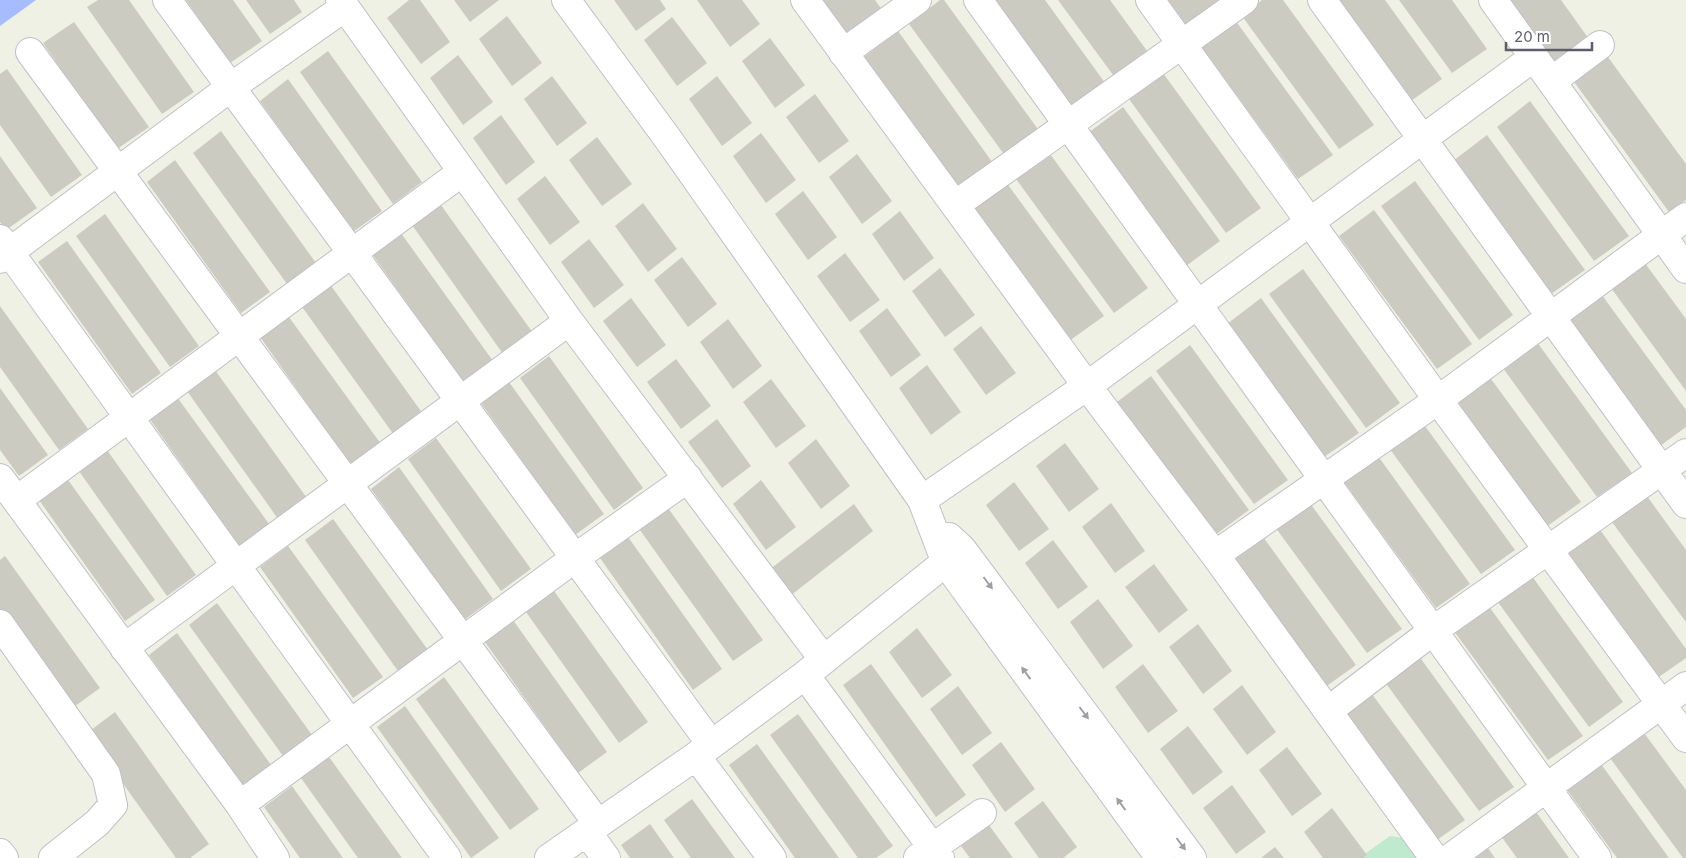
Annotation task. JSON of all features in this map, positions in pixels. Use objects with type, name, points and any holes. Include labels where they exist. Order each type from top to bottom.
[{"type":"street","points":[[167,0],[575,558],[704,750],[772,858]]},
{"type":"street","points":[[566,0],[668,140],[927,510],[954,556],[1160,858]]},
{"type":"street","points":[[805,0],[1087,386],[1216,555],[1434,858]]},
{"type":"street","points":[[844,53],[917,0]]},
{"type":"street","points":[[978,0],[1597,858]]},
{"type":"street","points":[[1150,0],[1438,400],[1686,738]]},
{"type":"street","points":[[955,205],[1244,0]]},
{"type":"street","points":[[1322,0],[1424,138],[1550,317],[1686,504]]},
{"type":"street","points":[[1493,0],[1686,269]]},
{"type":"street","points":[[447,858],[128,417],[3,250],[119,171],[342,4],[569,321],[688,478],[814,667],[930,854],[982,813]]},
{"type":"street","points":[[1552,82],[1600,45]]},
{"type":"street","points":[[30,52],[464,640],[593,828],[606,858]]},
{"type":"street","points":[[927,510],[1087,386],[1534,57]]},
{"type":"street","points":[[17,500],[462,172]]},
{"type":"street","points":[[1216,555],[1438,400],[1686,217]]},
{"type":"street","points":[[124,648],[569,321]]},
{"type":"street","points":[[1328,711],[1434,630],[1686,453]]},
{"type":"street","points":[[0,478],[240,805],[275,858]]},
{"type":"street","points":[[240,805],[575,558],[688,478]]},
{"type":"street","points":[[549,858],[704,750],[814,667],[954,556]]},
{"type":"street","points":[[954,556],[1192,858]]},
{"type":"street","points":[[0,624],[106,774],[108,782],[113,806],[97,823],[53,858]]},
{"type":"street","points":[[1450,858],[1686,686]]},
{"type":"street","points":[[0,853],[4,858]]},
{"type":"green space","points":[[1390,836],[1418,840],[1432,858],[1359,858]]},
{"type":"water","points":[[0,0],[36,0],[0,26]]},
{"type":"building","points":[[98,0],[129,0],[194,92],[162,114],[87,7]]},
{"type":"building","points":[[186,0],[233,0],[262,41],[230,63]]},
{"type":"building","points":[[246,0],[294,0],[302,12],[270,34]]},
{"type":"building","points":[[409,0],[420,0],[450,42],[421,64],[387,18]]},
{"type":"building","points":[[454,0],[499,0],[470,22]]},
{"type":"building","points":[[614,0],[660,0],[666,9],[636,31]]},
{"type":"building","points":[[697,0],[742,0],[760,24],[730,47]]},
{"type":"building","points":[[822,0],[875,0],[885,14],[850,38]]},
{"type":"building","points":[[940,0],[944,0],[1040,132],[1006,157],[909,24]]},
{"type":"building","points":[[992,0],[1045,0],[1108,87],[1073,112]]},
{"type":"building","points":[[1058,0],[1110,0],[1150,55],[1116,79]]},
{"type":"building","points":[[1168,0],[1220,0],[1224,6],[1190,30]]},
{"type":"building","points":[[1262,0],[1283,0],[1374,125],[1339,149],[1242,16]]},
{"type":"building","points":[[1333,0],[1385,0],[1442,79],[1408,103]]},
{"type":"building","points":[[1399,0],[1452,0],[1487,49],[1452,73]]},
{"type":"building","points":[[1508,0],[1561,0],[1589,39],[1555,63]]},
{"type":"building","points":[[507,16],[542,63],[512,86],[479,39]]},
{"type":"building","points":[[672,17],[707,63],[677,86],[644,40]]},
{"type":"building","points":[[1235,20],[1333,155],[1298,179],[1201,46]]},
{"type":"building","points":[[74,22],[149,127],[117,149],[43,43]]},
{"type":"building","points":[[898,31],[995,166],[961,190],[864,57]]},
{"type":"building","points":[[770,38],[805,85],[775,108],[742,61]]},
{"type":"building","points":[[328,51],[422,182],[393,204],[300,72]]},
{"type":"building","points":[[1605,53],[1686,164],[1686,200],[1669,212],[1572,79]]},
{"type":"building","points":[[458,55],[493,102],[463,125],[430,78]]},
{"type":"building","points":[[7,69],[82,175],[51,197],[0,125],[0,74]]},
{"type":"building","points":[[1163,73],[1261,208],[1226,233],[1129,99]]},
{"type":"building","points":[[552,76],[587,123],[557,146],[524,99]]},
{"type":"building","points":[[717,76],[752,123],[722,146],[689,99]]},
{"type":"building","points":[[288,79],[382,211],[353,232],[260,101]]},
{"type":"building","points":[[815,94],[849,141],[819,163],[786,117]]},
{"type":"building","points":[[1530,101],[1629,236],[1594,261],[1497,127]]},
{"type":"building","points":[[1123,107],[1220,241],[1186,266],[1088,133]]},
{"type":"building","points":[[501,115],[535,162],[506,185],[473,138]]},
{"type":"building","points":[[221,131],[316,263],[287,284],[193,153]]},
{"type":"building","points":[[761,133],[796,180],[766,203],[733,156]]},
{"type":"building","points":[[1487,135],[1585,270],[1551,294],[1453,161]]},
{"type":"building","points":[[597,137],[632,184],[602,206],[569,160]]},
{"type":"building","points":[[857,154],[892,201],[862,224],[829,177]]},
{"type":"building","points":[[1050,154],[1148,288],[1114,313],[1016,179]]},
{"type":"building","points":[[0,156],[37,208],[6,230],[0,222]]},
{"type":"building","points":[[175,160],[270,292],[241,313],[147,182]]},
{"type":"building","points":[[545,176],[580,222],[550,245],[517,199]]},
{"type":"building","points":[[1415,181],[1513,315],[1479,340],[1381,206]]},
{"type":"building","points":[[1006,182],[1104,316],[1069,341],[972,208]]},
{"type":"building","points":[[803,191],[837,237],[808,260],[775,214]]},
{"type":"building","points":[[438,201],[533,333],[503,354],[410,222]]},
{"type":"building","points":[[643,203],[677,249],[648,272],[615,226]]},
{"type":"building","points":[[1374,210],[1472,344],[1437,369],[1339,236]]},
{"type":"building","points":[[900,211],[934,258],[904,281],[872,234]]},
{"type":"building","points":[[105,214],[199,346],[170,367],[76,236]]},
{"type":"building","points":[[398,229],[493,361],[463,382],[370,251]]},
{"type":"building","points":[[589,239],[624,285],[594,308],[561,262]]},
{"type":"building","points":[[67,241],[161,373],[132,394],[38,262]]},
{"type":"building","points":[[845,253],[880,300],[850,322],[817,276]]},
{"type":"building","points":[[1639,255],[1686,319],[1686,391],[1606,281]]},
{"type":"building","points":[[682,257],[717,304],[688,327],[654,280]]},
{"type":"building","points":[[940,268],[975,315],[945,337],[912,291]]},
{"type":"building","points":[[1303,269],[1400,403],[1366,428],[1269,294]]},
{"type":"building","points":[[329,283],[423,414],[394,435],[300,304]]},
{"type":"building","points":[[1596,287],[1686,410],[1686,427],[1660,446],[1563,313]]},
{"type":"building","points":[[631,298],[666,345],[637,367],[603,321]]},
{"type":"building","points":[[1261,298],[1359,433],[1324,457],[1227,324]]},
{"type":"building","points":[[0,306],[88,429],[59,450],[0,367]]},
{"type":"building","points":[[887,308],[921,355],[891,377],[859,331]]},
{"type":"building","points":[[286,313],[381,444],[351,466],[258,334]]},
{"type":"building","points":[[728,319],[762,366],[733,389],[700,342]]},
{"type":"building","points":[[981,326],[1016,373],[986,395],[953,349]]},
{"type":"building","points":[[1534,338],[1632,473],[1597,497],[1500,364]]},
{"type":"building","points":[[1190,345],[1288,480],[1254,504],[1156,371]]},
{"type":"building","points":[[549,356],[643,488],[614,510],[520,378]]},
{"type":"building","points":[[676,359],[711,406],[681,429],[647,382]]},
{"type":"building","points":[[927,365],[961,412],[931,435],[899,388]]},
{"type":"building","points":[[1483,368],[1581,502],[1546,527],[1449,394]]},
{"type":"building","points":[[215,370],[309,501],[281,523],[187,391]]},
{"type":"building","points":[[1151,376],[1249,510],[1215,535],[1117,402]]},
{"type":"building","points":[[771,379],[806,426],[776,448],[743,402]]},
{"type":"building","points":[[509,382],[604,514],[575,535],[481,403]]},
{"type":"building","points":[[0,388],[48,455],[19,476],[0,450]]},
{"type":"building","points":[[177,397],[272,528],[242,550],[149,418]]},
{"type":"building","points":[[1417,415],[1515,550],[1481,574],[1384,441]]},
{"type":"building","points":[[717,419],[751,466],[722,488],[688,442]]},
{"type":"building","points":[[436,438],[531,569],[501,591],[408,459]]},
{"type":"building","points":[[816,439],[850,486],[821,509],[788,463]]},
{"type":"building","points":[[102,443],[196,575],[167,596],[74,464]]},
{"type":"building","points":[[1065,443],[1099,489],[1069,512],[1036,466]]},
{"type":"building","points":[[1373,449],[1470,584],[1436,608],[1339,475]]},
{"type":"building","points":[[399,467],[493,599],[464,620],[371,489]]},
{"type":"building","points":[[60,469],[155,600],[125,621],[32,490]]},
{"type":"building","points":[[761,480],[796,527],[766,550],[733,504]]},
{"type":"building","points":[[1014,482],[1049,529],[1019,551],[986,505]]},
{"type":"building","points":[[1644,492],[1686,550],[1686,622],[1609,518]]},
{"type":"building","points":[[1304,495],[1402,629],[1367,653],[1270,520]]},
{"type":"building","points":[[1111,503],[1145,551],[1115,573],[1082,527]]},
{"type":"building","points":[[854,504],[873,531],[790,596],[769,570]]},
{"type":"building","points":[[668,508],[763,640],[733,661],[640,530]]},
{"type":"building","points":[[333,519],[428,650],[398,671],[305,540]]},
{"type":"building","points":[[1593,520],[1686,649],[1686,658],[1656,679],[1558,546]]},
{"type":"building","points":[[1258,530],[1356,665],[1321,690],[1224,556]]},
{"type":"building","points":[[628,537],[722,669],[693,690],[600,558]]},
{"type":"building","points":[[1053,540],[1088,587],[1058,609],[1025,563]]},
{"type":"building","points":[[288,546],[383,677],[353,698],[260,567]]},
{"type":"building","points":[[5,556],[100,688],[71,709],[0,610],[0,560]]},
{"type":"building","points":[[1154,564],[1188,610],[1159,633],[1125,587]]},
{"type":"building","points":[[1526,568],[1623,702],[1589,727],[1492,594]]},
{"type":"building","points":[[554,591],[648,722],[619,743],[526,612]]},
{"type":"building","points":[[1098,599],[1133,646],[1103,669],[1070,622]]},
{"type":"building","points":[[1485,601],[1583,736],[1548,760],[1451,627]]},
{"type":"building","points":[[217,603],[312,735],[283,756],[189,625]]},
{"type":"building","points":[[513,620],[607,752],[578,773],[485,642]]},
{"type":"building","points":[[1198,624],[1232,671],[1203,694],[1169,647]]},
{"type":"building","points":[[917,628],[952,675],[922,698],[889,652]]},
{"type":"building","points":[[177,633],[271,765],[242,786],[149,655]]},
{"type":"building","points":[[1416,652],[1514,787],[1479,811],[1382,678]]},
{"type":"building","points":[[871,664],[966,795],[936,817],[843,685]]},
{"type":"building","points":[[1143,664],[1178,711],[1148,733],[1115,687]]},
{"type":"building","points":[[444,677],[539,809],[510,830],[416,699]]},
{"type":"building","points":[[1242,685],[1276,732],[1247,755],[1213,709]]},
{"type":"building","points":[[958,686],[992,733],[962,755],[930,709]]},
{"type":"building","points":[[1366,686],[1465,820],[1430,845],[1333,711]]},
{"type":"building","points":[[405,706],[499,838],[471,858],[377,727]]},
{"type":"building","points":[[115,712],[209,844],[190,858],[176,858],[87,733]]},
{"type":"building","points":[[798,714],[893,846],[876,858],[858,858],[770,735]]},
{"type":"building","points":[[1188,726],[1223,772],[1193,795],[1160,749]]},
{"type":"building","points":[[1639,726],[1686,790],[1686,858],[1683,858],[1605,751]]},
{"type":"building","points":[[1001,742],[1035,789],[1005,812],[972,765]]},
{"type":"building","points":[[757,744],[839,858],[795,858],[729,765]]},
{"type":"building","points":[[1287,747],[1322,794],[1292,816],[1259,770]]},
{"type":"building","points":[[1593,753],[1669,858],[1617,858],[1559,779]]},
{"type":"building","points":[[329,757],[402,858],[358,858],[301,778]]},
{"type":"building","points":[[1232,785],[1266,832],[1236,854],[1203,808]]},
{"type":"building","points":[[292,786],[343,858],[300,858],[264,807]]},
{"type":"building","points":[[692,799],[735,858],[691,858],[664,820]]},
{"type":"building","points":[[1043,801],[1077,847],[1063,858],[1039,858],[1014,823]]},
{"type":"building","points":[[1529,802],[1569,858],[1517,858],[1495,828]]},
{"type":"building","points":[[1332,808],[1367,855],[1363,858],[1323,858],[1304,832]]},
{"type":"building","points":[[983,817],[1013,858],[970,858],[955,838]]},
{"type":"building","points":[[650,824],[674,858],[630,858],[621,845]]},
{"type":"building","points":[[1480,837],[1495,858],[1452,858]]},
{"type":"building","points":[[1275,847],[1284,858],[1261,858]]}]
